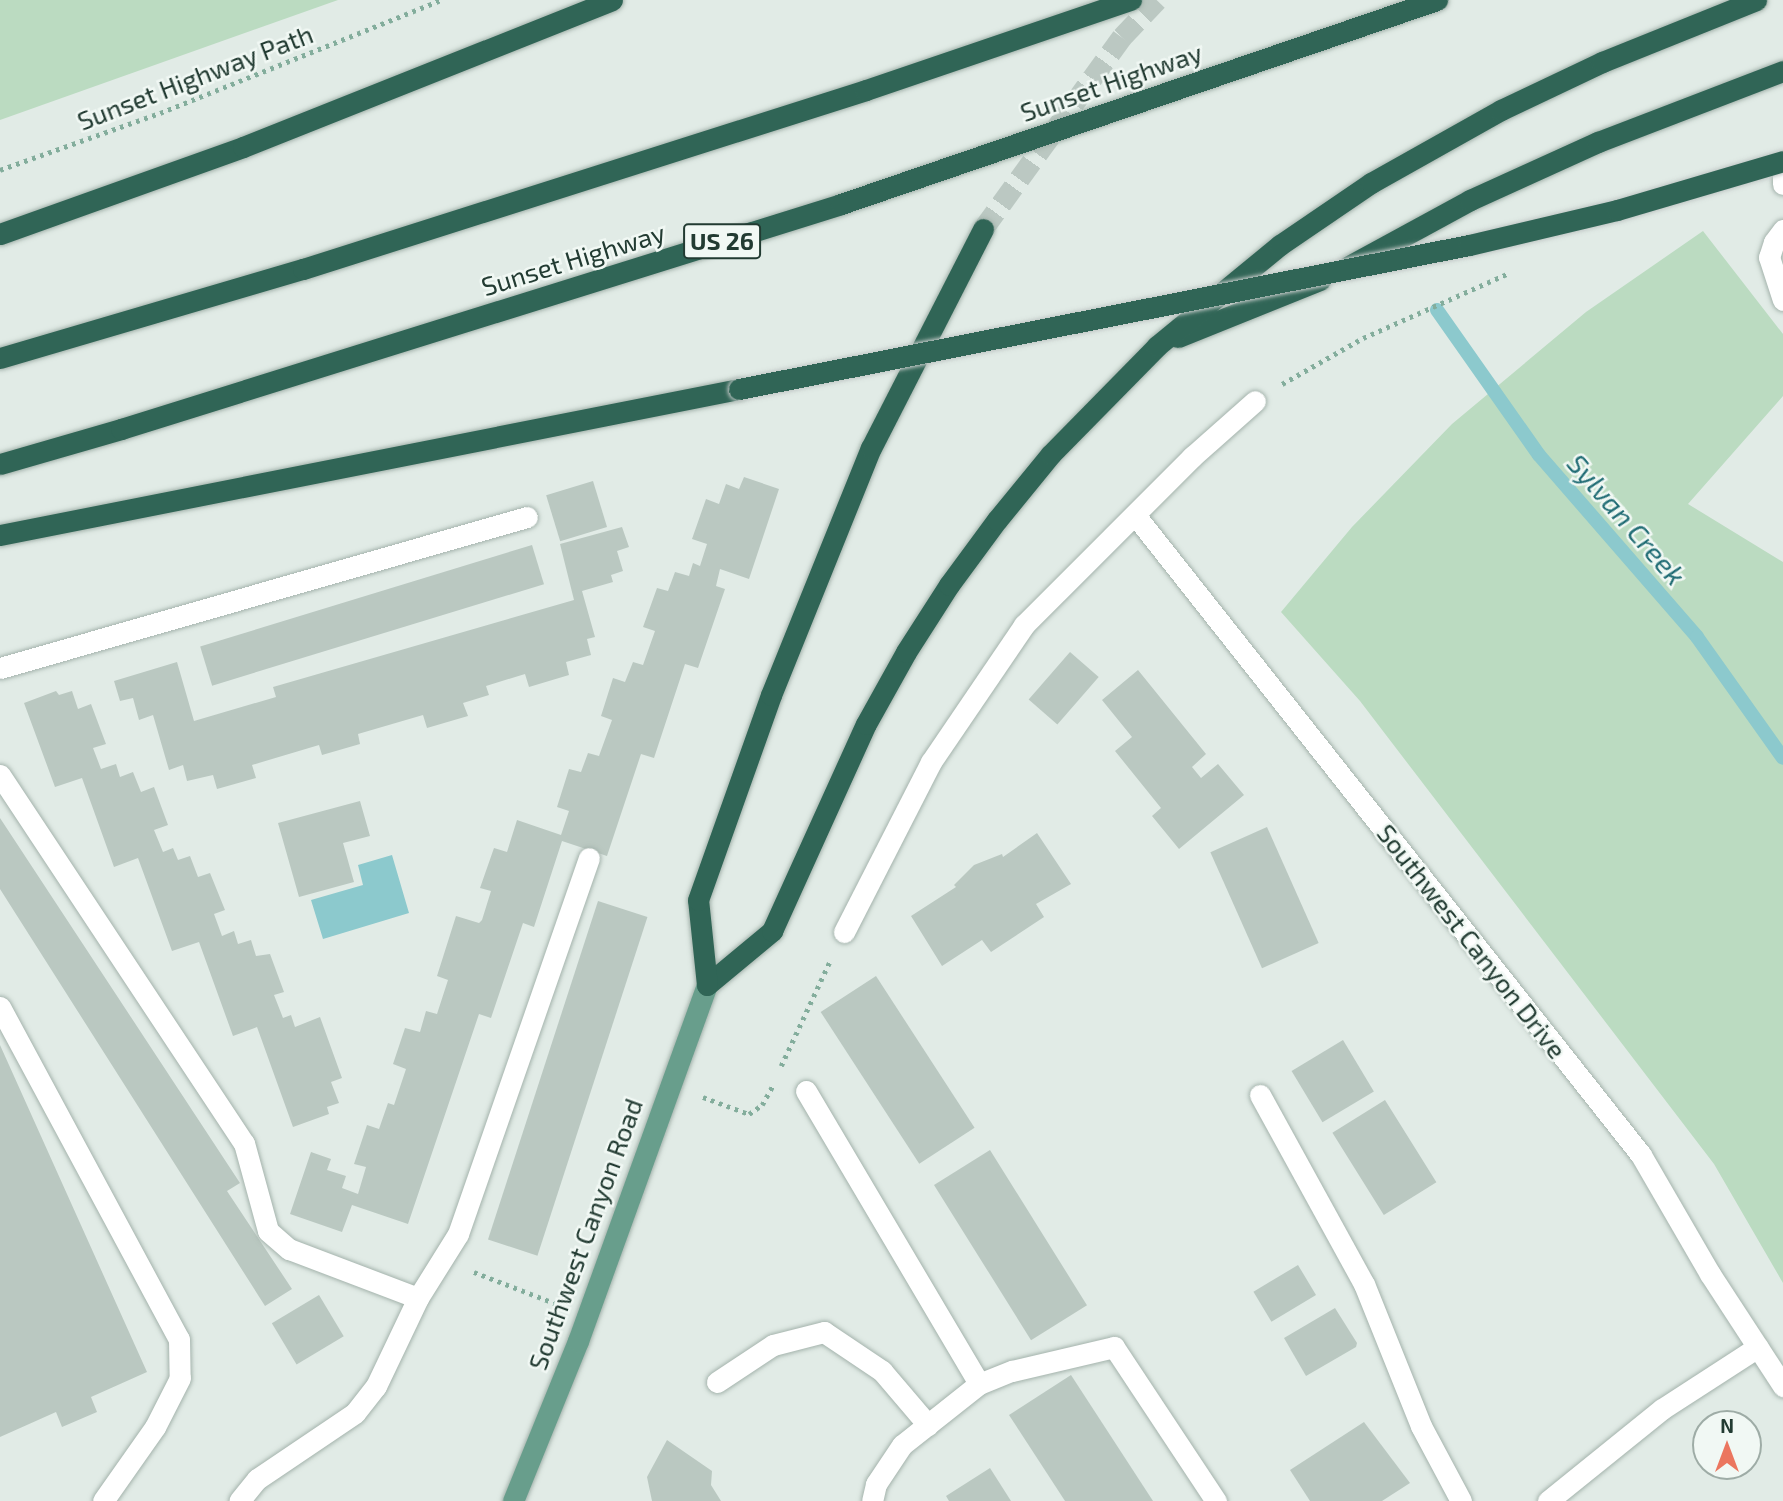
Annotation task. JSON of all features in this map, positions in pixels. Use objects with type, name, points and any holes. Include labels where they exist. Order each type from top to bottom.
[{"type":"highway","points":[[0,234],[243,147],[612,0]]},
{"type":"highway","points":[[0,358],[316,265],[866,90],[1131,0]]},
{"type":"highway","name":"Sunset Highway","points":[[0,464],[121,429],[841,204],[1437,0]]},
{"type":"highway","points":[[707,985],[772,931],[866,724],[906,652],[949,584],[1051,454],[1157,346],[1280,245],[1371,183],[1501,110],[1602,62],[1756,0]]},
{"type":"highway","points":[[1157,346],[1336,273],[1470,200],[1598,142],[1783,71]]},
{"type":"highway","points":[[0,536],[1469,245],[1617,210],[1783,161]]},
{"type":"highway","points":[[707,985],[698,900],[771,695],[871,448],[983,229]]},
{"type":"main road","name":"Southwest Canyon Road","points":[[513,1501],[587,1315],[707,985]]},
{"type":"street","points":[[1783,173],[1783,184]]},
{"type":"street","points":[[1783,230],[1774,242],[1769,257],[1783,300]]},
{"type":"street","points":[[844,932],[931,762],[1024,625],[1072,574],[1192,457],[1255,401]]},
{"type":"street","name":"Southwest Canyon Drive","points":[[1135,515],[1641,1155],[1710,1274],[1783,1385]]},
{"type":"street","points":[[0,668],[527,517]]},
{"type":"street","points":[[0,775],[244,1143],[268,1231],[289,1249],[418,1298]]},
{"type":"street","points":[[239,1501],[257,1479],[355,1413],[376,1386],[418,1298],[445,1259],[458,1234],[590,858]]},
{"type":"street","points":[[0,1007],[179,1339],[180,1378],[155,1427],[103,1501]]},
{"type":"street","points":[[806,1091],[979,1384]]},
{"type":"street","points":[[1260,1095],[1364,1284],[1421,1426],[1461,1501]]},
{"type":"street","points":[[717,1382],[774,1345],[824,1332],[881,1371],[928,1425]]},
{"type":"street","points":[[872,1501],[876,1484],[902,1446],[979,1384],[1013,1371],[1114,1347],[1216,1501]]},
{"type":"street","points":[[1548,1501],[1662,1409],[1758,1348]]},
{"type":"path","name":"Sunset Highway Path","points":[[0,170],[160,113],[441,0]]},
{"type":"path","points":[[1255,401],[1363,338],[1512,272]]},
{"type":"path","points":[[669,1085],[748,1114],[762,1105],[844,932]]},
{"type":"path","points":[[445,1259],[501,1285],[587,1315]]},
{"type":"green space","points":[[0,0],[338,0],[0,120]]},
{"type":"green space","points":[[1703,231],[1783,334],[1783,396],[1688,504],[1783,562],[1783,1283],[1714,1164],[1360,701],[1281,612],[1352,527],[1452,424],[1586,312]]},
{"type":"water","points":[[392,855],[409,913],[323,939],[311,900],[363,885],[358,865]]},
{"type":"building","points":[[744,477],[779,489],[749,579],[720,569],[716,586],[725,589],[698,668],[685,664],[654,758],[641,754],[607,856],[562,841],[534,927],[523,923],[491,1018],[479,1014],[408,1224],[352,1205],[342,1232],[290,1214],[311,1152],[331,1159],[327,1170],[346,1176],[342,1188],[358,1194],[366,1167],[354,1164],[367,1125],[379,1129],[388,1103],[394,1105],[406,1069],[393,1064],[405,1028],[420,1032],[426,1011],[437,1014],[448,980],[437,976],[456,916],[479,923],[482,920],[491,891],[480,888],[494,848],[507,852],[517,820],[561,835],[569,811],[557,807],[569,769],[581,772],[588,753],[599,756],[612,720],[601,716],[613,678],[625,682],[633,662],[643,665],[655,631],[643,627],[657,588],[668,591],[675,572],[689,576],[693,563],[700,566],[707,544],[692,539],[706,499],[719,504],[726,484],[739,489]]},
{"type":"building","points":[[593,481],[607,527],[560,541],[546,495]]},
{"type":"building","points":[[622,527],[629,547],[617,551],[623,571],[611,575],[613,582],[582,591],[595,637],[587,639],[591,655],[566,662],[569,675],[529,687],[525,674],[486,686],[489,695],[463,703],[468,716],[427,728],[423,715],[358,734],[360,744],[322,755],[319,745],[252,765],[256,778],[217,789],[213,775],[187,781],[183,765],[169,770],[153,715],[139,720],[133,698],[120,701],[114,681],[177,662],[194,721],[276,697],[273,687],[574,600],[560,544]]},
{"type":"building","points":[[532,545],[544,584],[212,686],[200,646]]},
{"type":"building","points":[[1070,652],[1099,677],[1057,724],[1029,700]]},
{"type":"building","points":[[1138,670],[1206,754],[1192,767],[1201,778],[1218,764],[1244,795],[1179,849],[1152,816],[1161,808],[1115,751],[1132,737],[1102,700]]},
{"type":"building","points":[[56,691],[59,695],[72,691],[78,709],[91,704],[106,744],[93,748],[101,769],[116,764],[120,777],[133,772],[141,792],[154,787],[168,825],[154,830],[163,852],[173,848],[178,860],[190,856],[198,877],[210,873],[225,910],[214,914],[222,936],[234,931],[238,944],[251,940],[256,956],[270,954],[284,992],[274,995],[283,1018],[291,1015],[295,1027],[320,1017],[342,1078],[331,1082],[339,1103],[327,1107],[329,1114],[293,1127],[257,1027],[233,1036],[199,942],[172,951],[138,858],[114,867],[82,778],[55,787],[24,703]]},
{"type":"building","points":[[360,801],[370,836],[343,843],[354,882],[299,897],[278,823]]},
{"type":"building","points":[[0,818],[240,1183],[227,1191],[292,1289],[265,1306],[0,889]]},
{"type":"building","points":[[1267,827],[1319,943],[1262,968],[1210,852]]},
{"type":"building","points":[[1037,833],[1071,884],[1036,904],[1044,917],[991,952],[982,940],[942,966],[911,916],[956,887],[954,885],[974,865],[1002,854],[1003,857]]},
{"type":"building","points":[[598,901],[647,917],[537,1256],[488,1240]]},
{"type":"building","points":[[876,976],[975,1128],[919,1164],[821,1012]]},
{"type":"building","points":[[1343,1040],[1374,1091],[1322,1122],[1292,1071]]},
{"type":"building","points":[[0,1045],[147,1372],[91,1397],[97,1412],[62,1427],[56,1412],[0,1437]]},
{"type":"building","points":[[1385,1100],[1436,1182],[1384,1215],[1332,1133]]},
{"type":"building","points":[[990,1150],[1087,1305],[1031,1340],[934,1185]]},
{"type":"building","points":[[1298,1265],[1316,1295],[1271,1322],[1253,1292]]},
{"type":"building","points":[[319,1295],[344,1336],[297,1364],[272,1323]]},
{"type":"building","points":[[1335,1308],[1357,1343],[1356,1347],[1306,1376],[1284,1338]]},
{"type":"building","points":[[1071,1375],[1153,1501],[1065,1501],[1009,1415]]},
{"type":"building","points":[[1364,1422],[1410,1483],[1382,1501],[1310,1501],[1290,1470]]},
{"type":"building","points":[[667,1440],[712,1471],[711,1485],[721,1501],[652,1501],[647,1477]]},
{"type":"building","points":[[990,1468],[1011,1501],[949,1501],[946,1496]]},
{"type":"waterway","name":"Sylvan Creek","points":[[1437,310],[1539,455],[1697,637],[1783,758]]},
{"type":"tunnel","points":[[983,229],[1122,37],[1157,0]]}]
